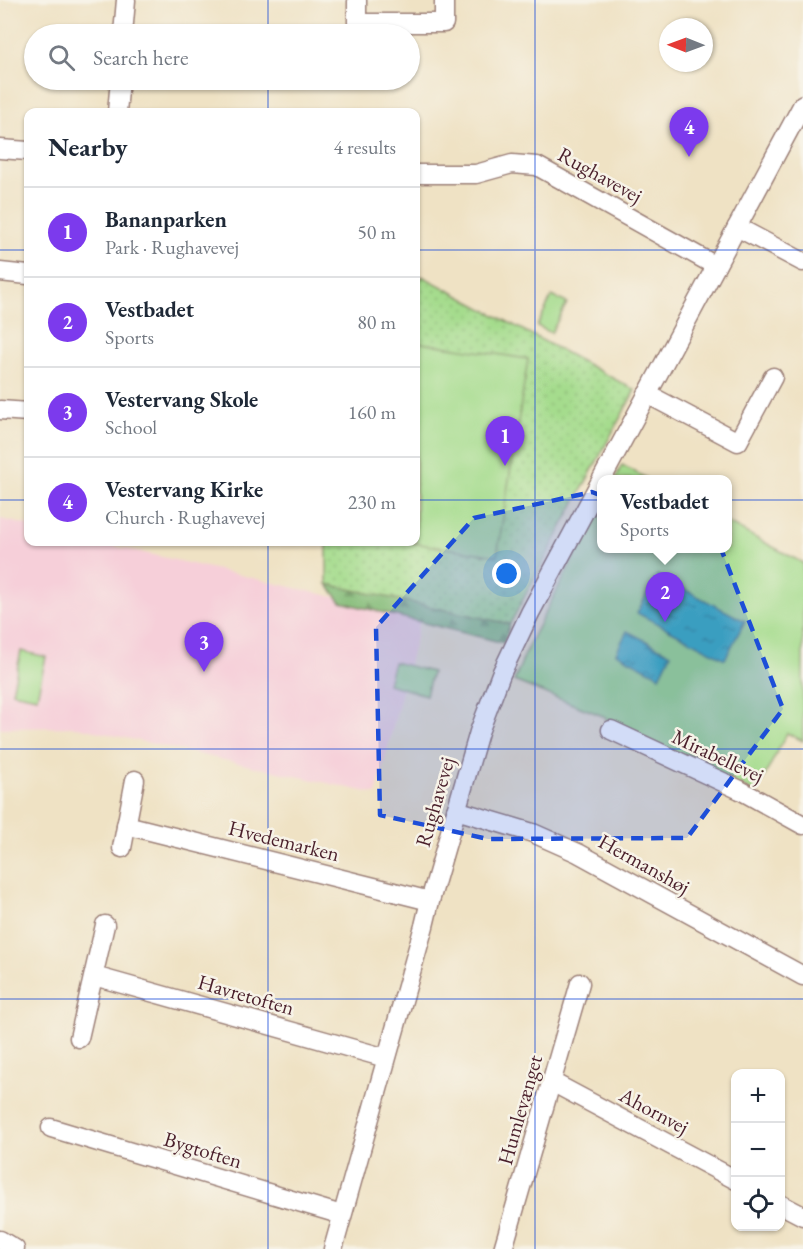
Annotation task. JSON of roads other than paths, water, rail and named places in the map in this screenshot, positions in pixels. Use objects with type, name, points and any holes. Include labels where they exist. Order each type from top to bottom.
[{"type":"street","points":[[124,24],[126,0]]},
{"type":"street","points":[[357,0],[357,23],[444,23],[444,0]]},
{"type":"street","points":[[117,108],[119,90]]},
{"type":"street","name":"Rughavevej","points":[[603,475],[803,104]]},
{"type":"street","points":[[0,149],[24,151]]},
{"type":"street","name":"Rughavevej","points":[[420,174],[476,174],[512,164],[537,166],[716,266]]},
{"type":"street","points":[[737,227],[803,262]]},
{"type":"street","points":[[0,272],[24,275]]},
{"type":"street","points":[[646,394],[738,442],[772,376]]},
{"type":"street","points":[[0,410],[24,412]]},
{"type":"street","name":"Rughavevej","points":[[333,1249],[479,732],[504,667],[597,487]]},
{"type":"street","name":"Mirabellevej","points":[[611,730],[740,790],[803,825]]},
{"type":"street","points":[[122,848],[135,780]]},
{"type":"street","name":"Hermanshøj","points":[[456,810],[533,833],[578,853],[803,976]]},
{"type":"street","name":"Hvedemarken","points":[[126,825],[430,901]]},
{"type":"street","points":[[80,1038],[105,926]]},
{"type":"street","name":"Havretoften","points":[[94,976],[386,1058]]},
{"type":"street","name":"Humlevænget","points":[[503,1249],[580,983]]},
{"type":"street","name":"Ahornvej","points":[[552,1082],[731,1178]]},
{"type":"street","name":"Bygtoften","points":[[51,1128],[342,1215]]},
{"type":"street","points":[[785,1207],[803,1216]]},
{"type":"street","points":[[0,1240],[15,1249]]},
{"type":"water","points":[[657,575],[745,621],[725,659],[637,613]]},
{"type":"water","points":[[627,631],[671,654],[660,676],[616,653]]},
{"type":"place","name":"Vestervang Kirke","points":[[689,157]]},
{"type":"place","name":"Bananparken","points":[[505,466]]},
{"type":"place","name":"Vestbadet","points":[[665,622]]},
{"type":"place","name":"Vestervang Skole","points":[[204,672]]}]
